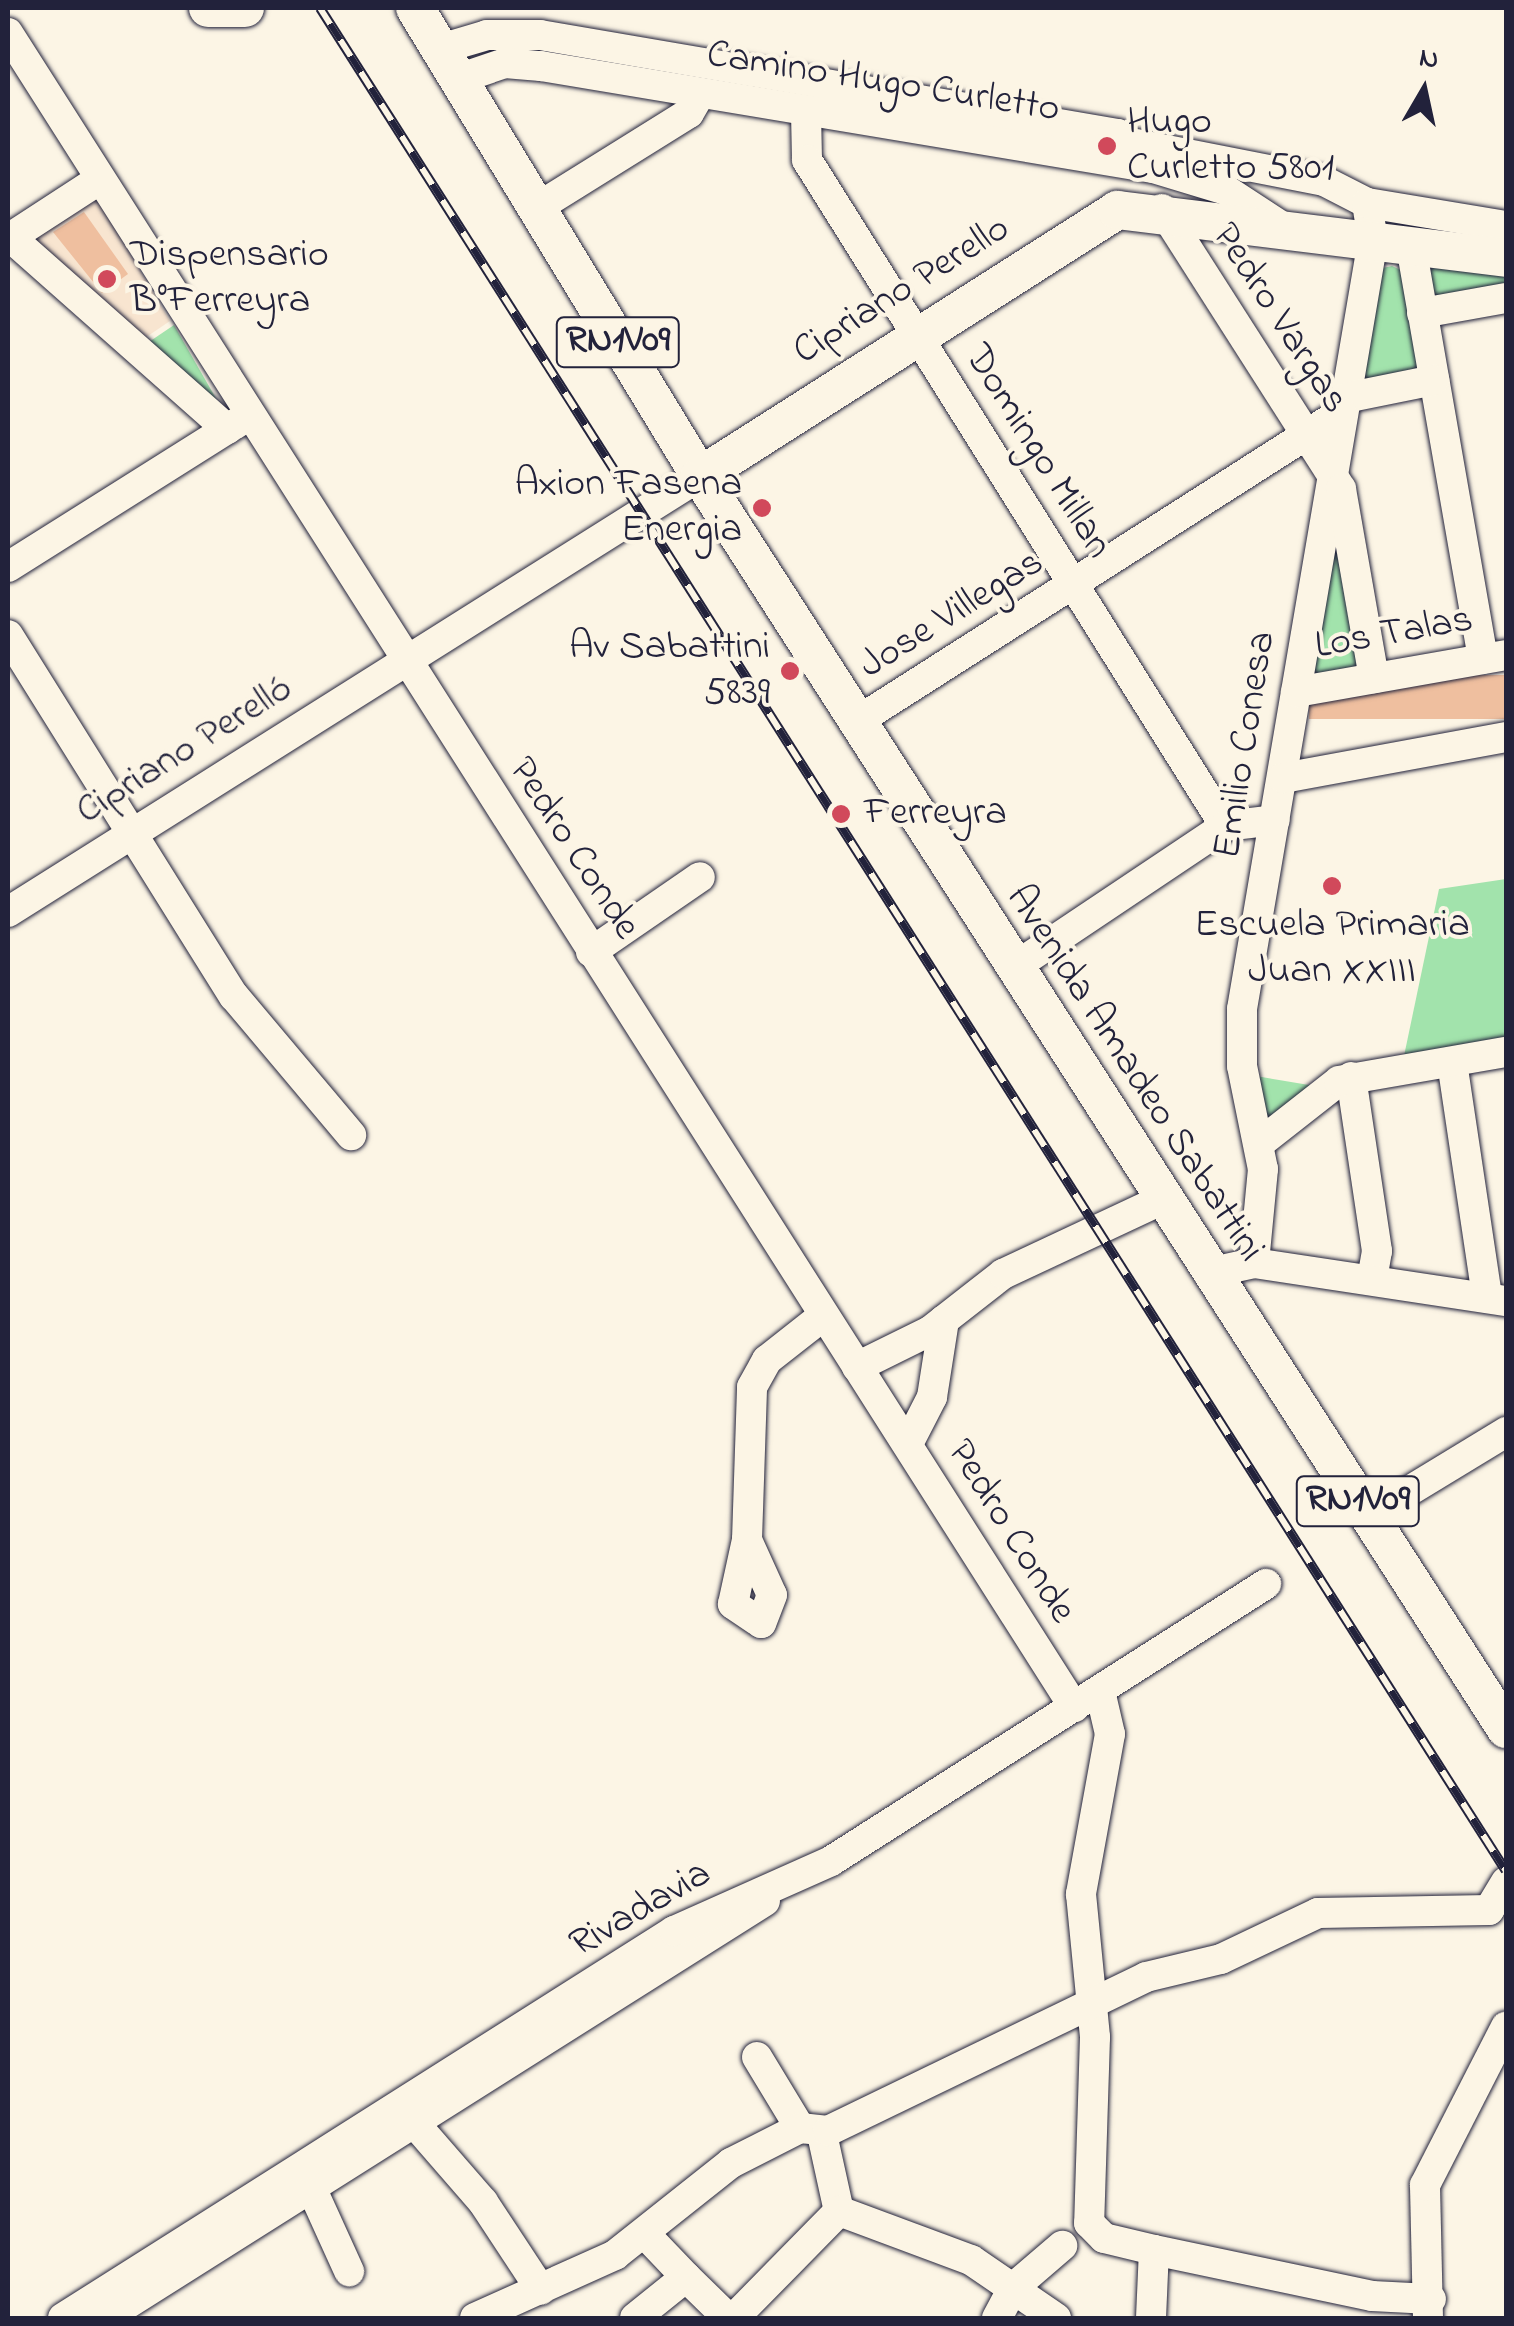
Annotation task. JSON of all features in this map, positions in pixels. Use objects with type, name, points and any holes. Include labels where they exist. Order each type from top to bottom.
[{"type":"main road","points":[[208,8],[245,8]]},
{"type":"main road","name":"Avenida Amadeo Sabattini","points":[[389,8],[509,196],[536,209]]},
{"type":"main road","name":"Avenida Amadeo Sabattini","points":[[415,8],[700,476],[856,722],[1208,1274],[1506,1728]]},
{"type":"main road","name":"Cipriano Perello","points":[[700,476],[917,332],[1117,210],[1162,210],[1506,258]]},
{"type":"street","points":[[449,64],[486,35],[540,36],[729,68],[764,90],[1145,156],[1297,171],[1367,203],[1506,226]]},
{"type":"street","name":"Pedro Conde","points":[[10,41],[99,180],[236,423],[406,661],[823,1316],[1087,1699]]},
{"type":"street","name":"Camino Hugo Curletto","points":[[449,64],[523,64],[711,96],[764,90],[806,112],[1145,156],[1226,190],[1284,228]]},
{"type":"street","points":[[536,209],[690,113],[711,96],[729,68]]},
{"type":"street","name":"Domingo Millan","points":[[806,112],[807,160],[1225,826]]},
{"type":"street","points":[[8,567],[236,423],[8,238],[99,180]]},
{"type":"street","name":"Emilio Conesa","points":[[1254,1263],[1260,1143],[1239,1034],[1373,240],[1367,203]]},
{"type":"street","name":"Pedro Vargas","points":[[1162,210],[1332,471],[1352,521],[1374,678]]},
{"type":"street","points":[[1410,246],[1434,380],[1495,657]]},
{"type":"street","points":[[1422,313],[1506,298]]},
{"type":"street","name":"Jose Villegas","points":[[856,722],[1073,586],[1305,435],[1344,405],[1434,380]]},
{"type":"street","name":"Cipriano Perelló","points":[[8,912],[700,476]]},
{"type":"street","points":[[8,636],[234,996],[351,1135]]},
{"type":"street","name":"Los Talas","points":[[1296,692],[1495,657]]},
{"type":"street","points":[[1282,778],[1506,738]]},
{"type":"street","points":[[1013,968],[1225,826],[1275,820]]},
{"type":"street","points":[[591,952],[700,878]]},
{"type":"street","points":[[1260,1143],[1351,1077],[1506,1052]]},
{"type":"street","points":[[1208,1274],[1254,1263],[1496,1299],[1452,1062]]},
{"type":"street","points":[[1351,1077],[1377,1250],[1372,1280]]},
{"type":"street","points":[[857,1367],[944,1320],[1003,1274],[1161,1200]]},
{"type":"street","points":[[746,1540],[755,1374],[823,1316]]},
{"type":"street","points":[[908,1444],[932,1398],[944,1320]]},
{"type":"street","points":[[1368,1516],[1506,1432]]},
{"type":"street","points":[[63,2318],[104,2311],[306,2178],[742,1918],[780,1883],[831,1861],[1266,1584]]},
{"type":"street","points":[[1087,1699],[1110,1734],[1082,1894],[1092,2002],[1089,2223],[1104,2238],[1430,2309],[1425,2185],[1506,2027]]},
{"type":"street","points":[[475,2318],[540,2290],[644,2233],[704,2178],[1092,2002],[1318,1913],[1468,1914],[1505,1899]]},
{"type":"street","points":[[758,2057],[811,2131],[839,2212]]},
{"type":"street","points":[[407,2115],[483,2202],[540,2290]]},
{"type":"street","points":[[306,2178],[349,2271]]},
{"type":"street","points":[[839,2212],[972,2260],[1056,2318]]},
{"type":"street","points":[[644,2233],[731,2318],[839,2212]]},
{"type":"street","points":[[996,2318],[1012,2288],[1062,2246]]},
{"type":"street","points":[[1151,2318],[1154,2250]]},
{"type":"street","points":[[635,2318],[686,2278]]},
{"type":"shaded area","name":"Dispensario B°Ferreyra","points":[[93,191],[170,321],[139,342],[21,238]]},
{"type":"green space","points":[[1427,260],[1506,273],[1506,291],[1435,303]]},
{"type":"green space","points":[[1392,266],[1403,271],[1421,363],[1415,373],[1369,381],[1358,377],[1378,269]]},
{"type":"green space","points":[[174,325],[218,402],[140,348]]},
{"type":"green space","points":[[1336,532],[1361,671],[1314,675]]},
{"type":"green space","points":[[1506,879],[1506,1039],[1404,1056],[1439,889]]},
{"type":"green space","points":[[1244,1074],[1327,1088],[1260,1143]]},
{"type":"building","points":[[84,212],[128,274],[102,293],[53,232]]},
{"type":"building","points":[[1309,675],[1506,675],[1506,719],[1309,719]]},
{"type":"railway","points":[[320,8],[1506,1871]]},
{"type":"place","name":"Hugo Curletto 5801","points":[[1107,146]]},
{"type":"place","name":"Dispensario B°Ferreyra","points":[[107,279]]},
{"type":"place","name":"Axion Fasena Energia","points":[[762,508]]},
{"type":"place","name":"Av Sabattini 5839","points":[[790,671]]},
{"type":"place","name":"Ferreyra","points":[[841,814]]},
{"type":"place","name":"Escuela Primaria Juan XXIII","points":[[1332,886]]}]
